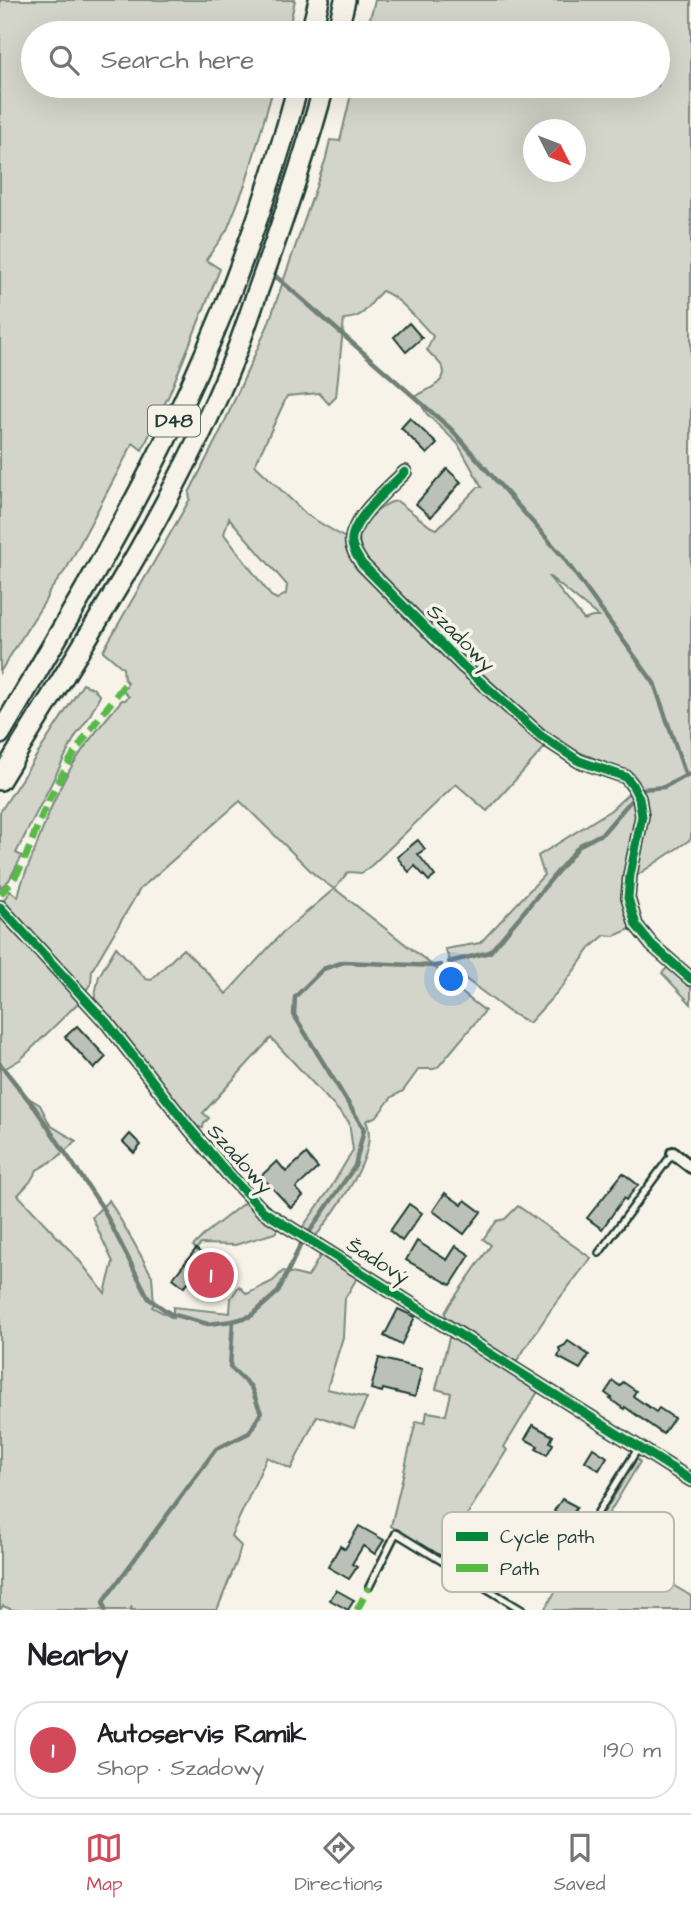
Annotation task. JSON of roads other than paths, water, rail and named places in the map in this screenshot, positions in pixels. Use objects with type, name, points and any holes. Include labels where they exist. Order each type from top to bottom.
[{"type":"highway","points":[[314,21],[318,0]]},
{"type":"highway","points":[[340,21],[345,0]]},
{"type":"highway","name":"D48","points":[[0,734],[131,508],[183,401],[246,249],[294,98]]},
{"type":"highway","name":"D48","points":[[0,780],[117,588],[183,468],[219,395],[290,201],[320,98]]},
{"type":"street","name":"Szadowy","points":[[405,472],[356,525],[352,542],[362,564],[463,666],[541,736],[579,761],[626,777],[637,794],[642,816],[629,875],[628,898],[636,925],[652,945],[691,979]]},
{"type":"street","name":"Szadowy","points":[[0,907],[107,1023],[190,1129],[252,1201],[263,1211],[299,1232]]},
{"type":"street","points":[[673,1153],[691,1167]]},
{"type":"street","name":"Šadový","points":[[299,1232],[639,1447]]},
{"type":"street","points":[[639,1447],[691,1480]]},
{"type":"lane","points":[[599,1253],[673,1153]]},
{"type":"lane","points":[[598,1512],[639,1447]]},
{"type":"lane","points":[[369,1587],[396,1533],[442,1561]]},
{"type":"lane","points":[[493,1592],[522,1610]]},
{"type":"waterway","points":[[272,273],[451,429],[563,557],[654,683],[686,776]]},
{"type":"waterway","points":[[449,962],[490,952],[580,845],[603,833],[642,789],[664,787],[691,773]]},
{"type":"waterway","points":[[105,1610],[103,1602],[216,1449],[249,1433],[261,1413],[251,1387],[230,1367],[233,1321],[251,1316],[278,1292],[301,1244],[355,1166],[364,1129],[294,1015],[295,997],[323,969],[344,962],[441,965]]},
{"type":"waterway","points":[[0,1064],[35,1108],[102,1207],[149,1299],[171,1314],[208,1324],[233,1321]]},
{"type":"place","name":"Autoservis Ramik","points":[[211,1275]]}]
